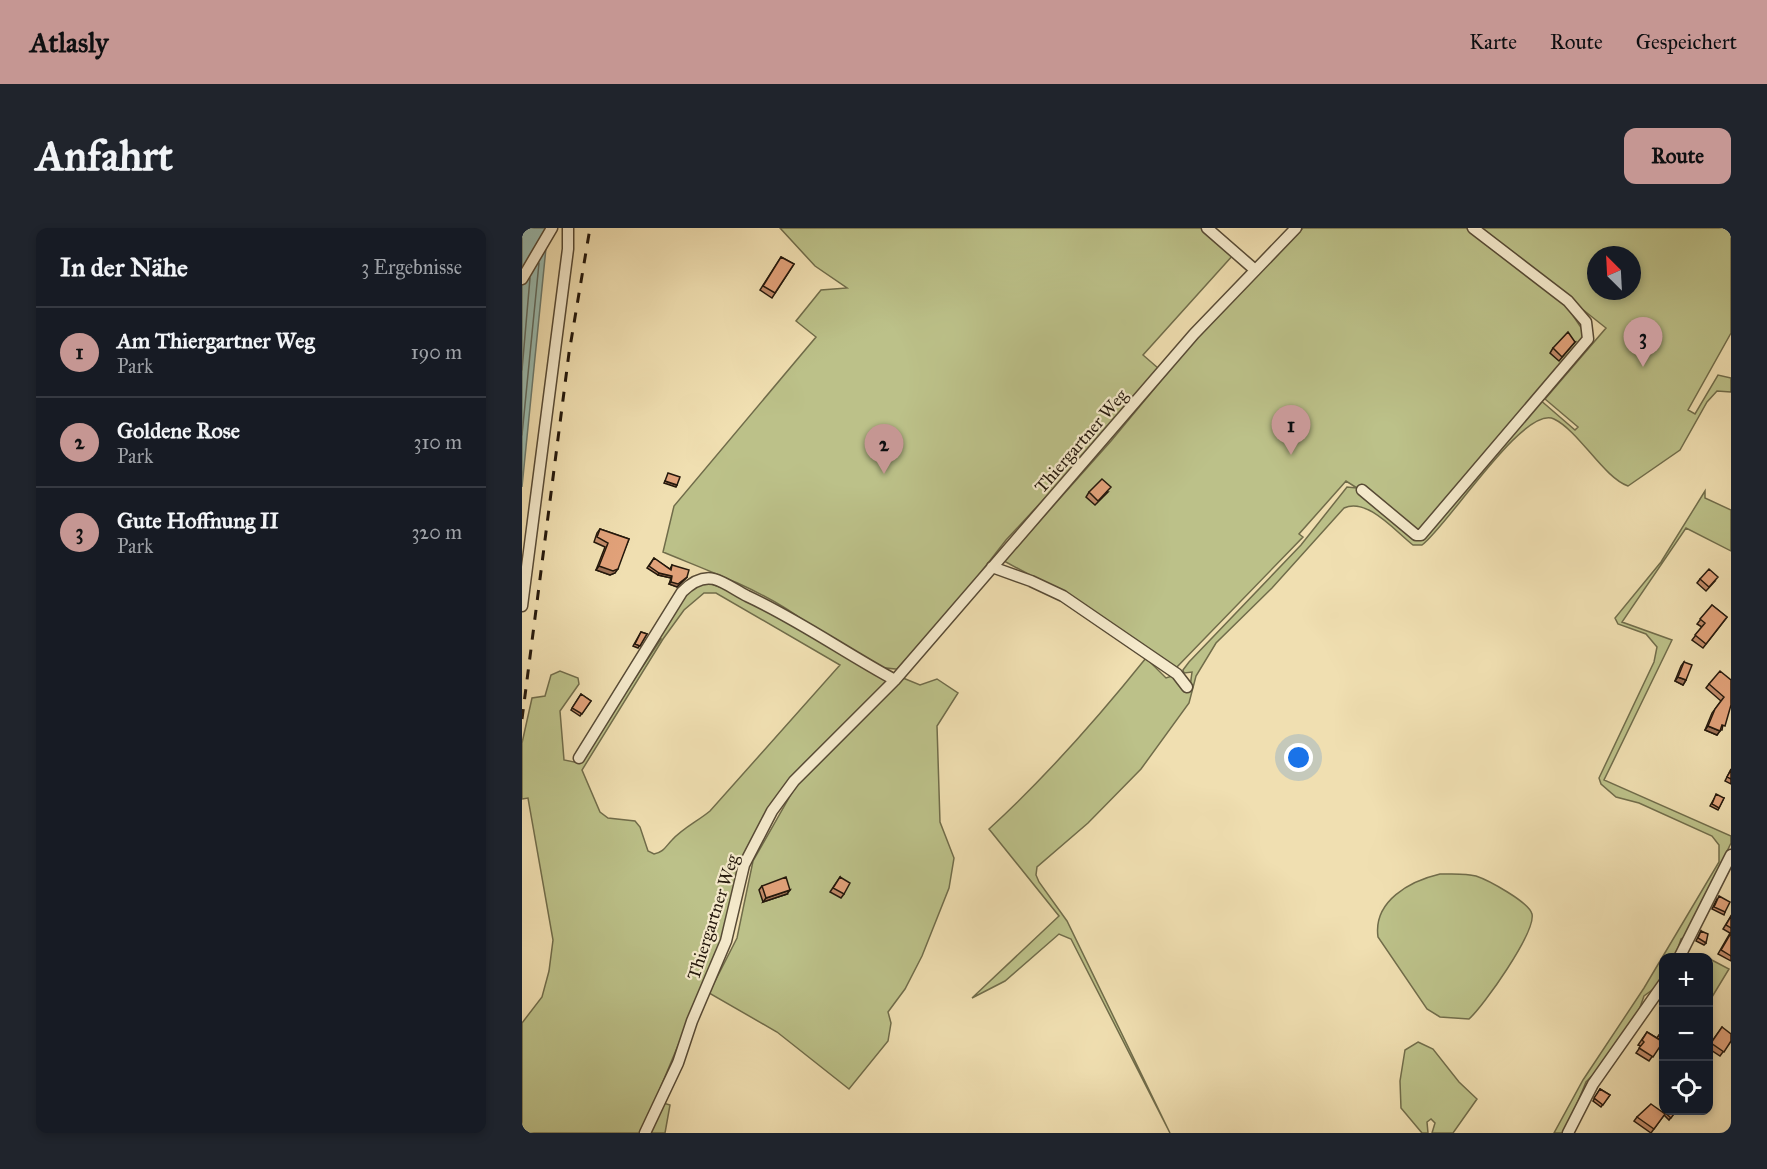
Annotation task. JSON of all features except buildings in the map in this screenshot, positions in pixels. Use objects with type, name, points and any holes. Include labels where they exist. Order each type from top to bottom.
[{"type":"street","points":[[522,279],[552,228]]},
{"type":"street","points":[[522,606],[568,249],[568,228]]},
{"type":"street","points":[[1207,228],[1254,270]]},
{"type":"street","name":"Thiergartner Weg","points":[[645,1133],[678,1063],[692,1021],[726,941],[744,865],[772,811],[794,781],[895,680],[1102,444],[1194,334],[1296,228]]},
{"type":"street","points":[[1362,490],[1416,535],[1421,535],[1588,339],[1586,322],[1568,301],[1473,228]]},
{"type":"street","points":[[992,567],[1063,596],[1177,674],[1187,687]]},
{"type":"street","points":[[579,758],[682,592],[690,584],[702,579],[714,579],[777,610],[850,656],[895,680]]},
{"type":"street","points":[[1681,953],[1731,855]]},
{"type":"street","points":[[1568,1133],[1593,1084],[1659,990]]},
{"type":"green space","points":[[780,228],[1201,228],[1234,254],[1143,355],[1158,368],[1097,442],[1006,540],[960,599],[897,669],[867,663],[771,600],[726,578],[663,552],[674,506],[816,337],[796,321],[821,290],[847,288],[815,266]]},
{"type":"green space","points":[[1303,228],[1466,228],[1564,302],[1584,332],[1578,349],[1420,540],[1539,399],[1575,430],[1578,427],[1545,399],[1606,328],[1480,228],[1731,228],[1731,333],[1688,410],[1695,414],[1718,375],[1731,378],[1731,392],[1717,391],[1707,402],[1680,450],[1628,486],[1610,474],[1563,425],[1554,419],[1541,419],[1524,430],[1506,448],[1434,534],[1422,545],[1413,545],[1371,511],[1353,506],[1344,508],[1272,588],[1216,643],[1196,676],[1189,703],[1141,769],[1088,823],[1037,867],[1036,875],[1039,882],[1067,921],[1170,1133],[1071,939],[1059,934],[1005,981],[972,998],[1059,916],[989,829],[1071,746],[1146,658],[1166,678],[1172,676],[1190,687],[1192,672],[1184,673],[1183,670],[1189,662],[1301,545],[1347,487],[1357,488],[1346,481],[1299,534],[1303,537],[1174,670],[1043,582],[1004,561],[1111,441],[1198,336]]},
{"type":"green space","points":[[1705,491],[1705,498],[1731,510],[1731,551],[1686,528],[1622,622],[1672,640],[1604,780],[1731,836],[1731,843],[1686,936],[1681,939],[1676,953],[1665,953],[1719,862],[1719,845],[1712,836],[1639,803],[1616,797],[1601,784],[1599,778],[1654,662],[1657,647],[1646,634],[1618,624],[1615,618],[1661,562]]},
{"type":"green space","points":[[708,583],[732,591],[886,679],[887,683],[800,769],[752,846],[718,950],[659,1091],[663,1103],[670,1105],[665,1133],[522,1133],[522,1023],[542,997],[549,971],[553,940],[528,798],[522,799],[522,743],[532,698],[545,696],[551,675],[560,671],[578,678],[579,684],[560,711],[564,760],[579,763],[661,639],[657,636],[677,603],[690,590]],"holes":[[[704,593],[716,593],[840,665],[710,811],[681,832],[663,850],[654,854],[648,851],[640,827],[635,821],[608,818],[600,812],[582,770],[663,639],[684,610]]]},
{"type":"green space","points":[[903,678],[920,685],[937,679],[958,693],[937,726],[940,822],[954,858],[949,888],[922,956],[905,989],[888,1012],[891,1023],[888,1041],[849,1089],[777,1032],[709,993],[737,938],[753,861],[802,775]]},
{"type":"green space","points":[[1440,874],[1467,874],[1482,878],[1516,898],[1532,914],[1531,923],[1518,952],[1469,1019],[1440,1017],[1427,1009],[1378,937],[1381,913],[1388,903],[1406,888]]},
{"type":"green space","points":[[1713,961],[1729,969],[1713,995]]},
{"type":"green space","points":[[1659,963],[1659,985],[1644,996],[1638,1013],[1586,1082],[1565,1133],[1554,1133],[1583,1080]]},
{"type":"green space","points":[[1418,1042],[1433,1049],[1459,1082],[1477,1099],[1453,1133],[1432,1133],[1435,1123],[1431,1119],[1427,1122],[1428,1133],[1422,1133],[1401,1108],[1400,1081],[1405,1050]]},
{"type":"water","points":[[522,228],[548,228],[522,487]]},
{"type":"railway","points":[[522,719],[569,353],[590,228]]},
{"type":"place","name":"Gute Hoffnung II","points":[[1643,367]]},
{"type":"place","name":"Am Thiergartner Weg","points":[[1291,455]]},
{"type":"place","name":"Goldene Rose","points":[[884,474]]}]
